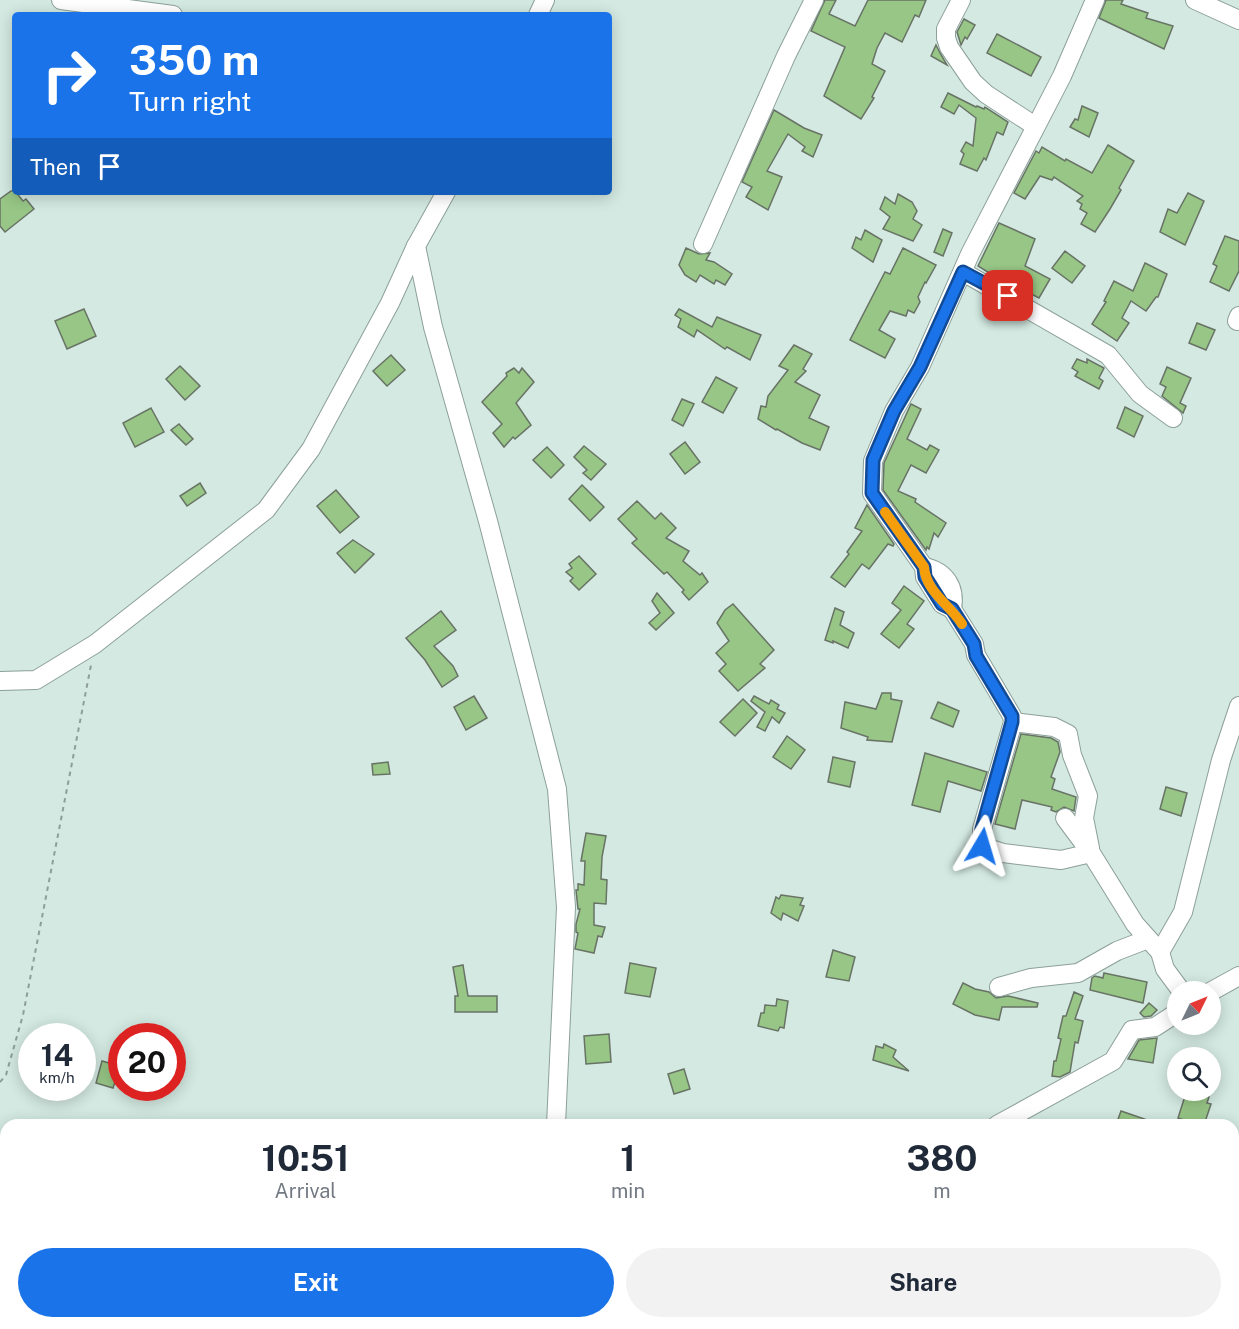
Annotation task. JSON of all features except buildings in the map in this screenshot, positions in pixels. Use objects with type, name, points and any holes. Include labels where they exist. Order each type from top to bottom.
[{"type":"street","points":[[61,0],[151,12]]},
{"type":"street","points":[[703,244],[786,56],[814,0]]},
{"type":"street","points":[[961,0],[946,29],[949,47],[973,82],[986,94],[1035,126]]},
{"type":"street","points":[[1091,853],[1061,860],[1003,853],[982,846],[982,829],[1012,719],[976,656],[974,644],[952,609],[942,604],[925,577],[924,567],[872,493],[873,460],[894,411],[920,367],[963,272],[1062,76],[1095,0]]},
{"type":"street","points":[[1195,0],[1239,20]]},
{"type":"street","points":[[0,681],[36,680],[95,644],[266,510],[311,449],[390,303],[416,246],[444,195]]},
{"type":"street","points":[[416,246],[433,327],[490,532],[557,789],[566,907],[556,1119]]},
{"type":"street","points":[[963,272],[1108,355],[1140,394],[1173,418]]},
{"type":"street","points":[[999,987],[1031,978],[1078,973],[1117,951],[1154,946],[1183,912],[1221,760],[1239,706]]},
{"type":"street","points":[[1012,719],[1054,726],[1068,734],[1072,755],[1088,796],[1084,818],[1091,853]]},
{"type":"street","points":[[1065,818],[1091,853],[1135,924],[1154,946],[1174,981]]},
{"type":"street","points":[[1221,986],[1239,976]]},
{"type":"street","points":[[1008,1119],[1113,1061],[1131,1030],[1155,1027],[1167,1019]]},
{"type":"path","points":[[0,1083],[6,1076],[22,1016],[95,644]]},
{"type":"slow traffic","points":[[885,512],[924,567],[925,577],[942,604],[952,609],[962,624]]},
{"type":"route","points":[[982,846],[982,829],[1012,716],[976,656],[974,644],[952,609],[942,604],[925,577],[924,567],[872,493],[873,460],[894,411],[920,367],[963,272],[1008,296]]}]
